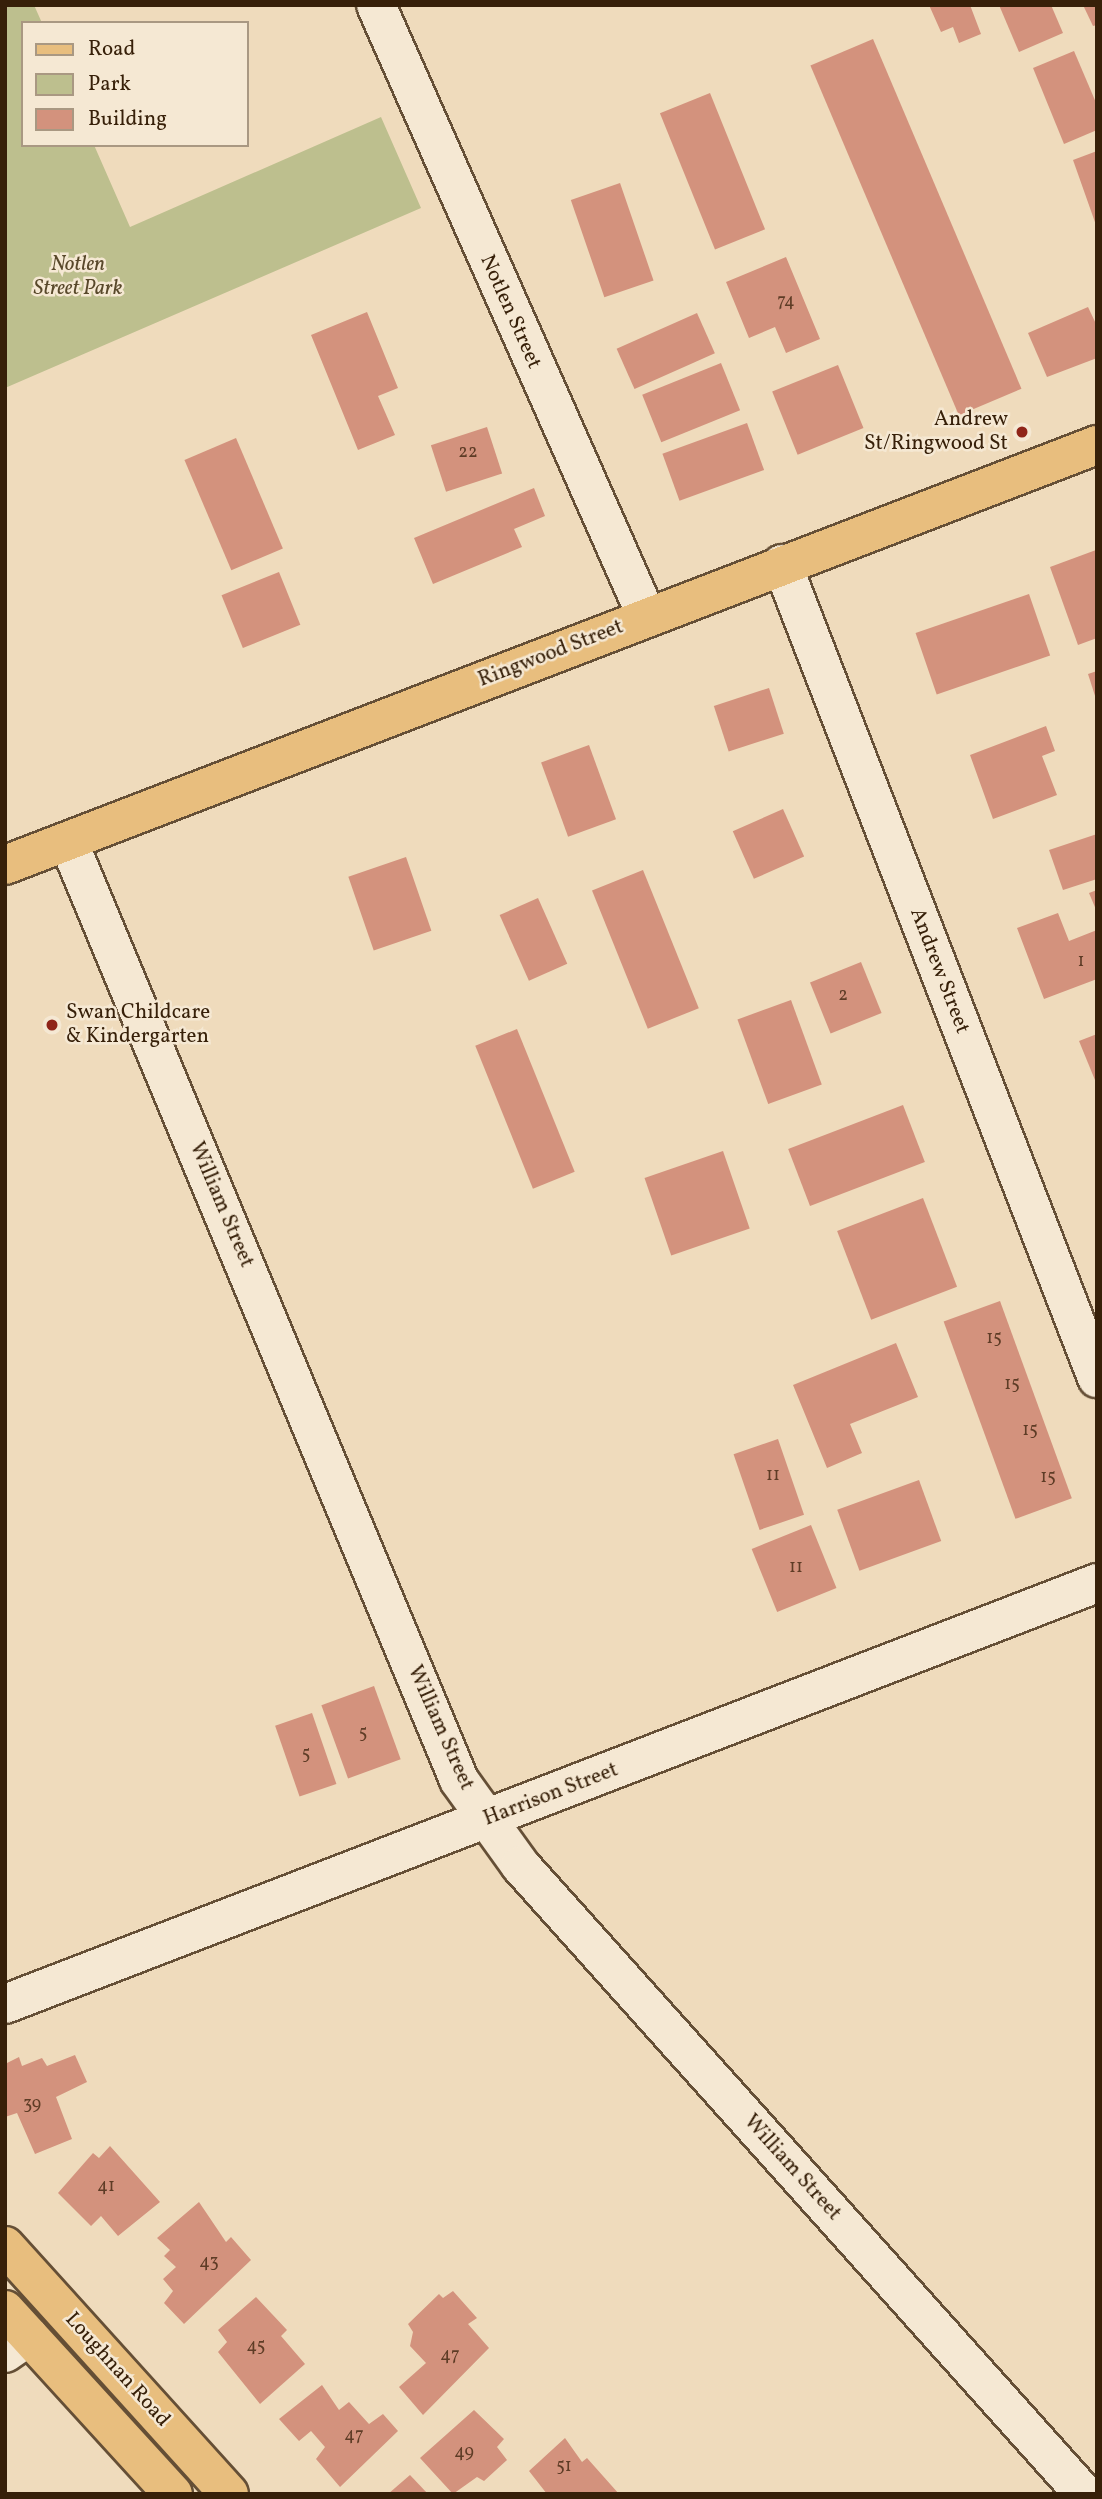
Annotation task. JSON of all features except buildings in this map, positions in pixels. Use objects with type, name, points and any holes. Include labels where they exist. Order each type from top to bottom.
[{"type":"main road","name":"Ringwood Street","points":[[5,865],[1097,445]]},
{"type":"main road","name":"Loughnan Road","points":[[5,2246],[229,2494]]},
{"type":"main road","name":"Loughnan Road","points":[[13,2333],[173,2494]]},
{"type":"street","name":"Notlen Street","points":[[376,5],[647,617]]},
{"type":"street","name":"Andrew Street","points":[[782,564],[1097,1378]]},
{"type":"street","name":"William Street","points":[[68,841],[459,1780],[520,1865],[1084,2494]]},
{"type":"street","name":"Harrison Street","points":[[5,2004],[1097,1584]]},
{"type":"green space","name":"Notlen Street Park","points":[[5,5],[34,5],[41,21],[21,21],[21,147],[95,147],[130,227],[381,117],[421,208],[5,388]]},
{"type":"place","name":"Andrew St/Ringwood St","points":[[1022,432]]},
{"type":"place","name":"Swan Childcare & Kindergarten","points":[[52,1025]]}]
